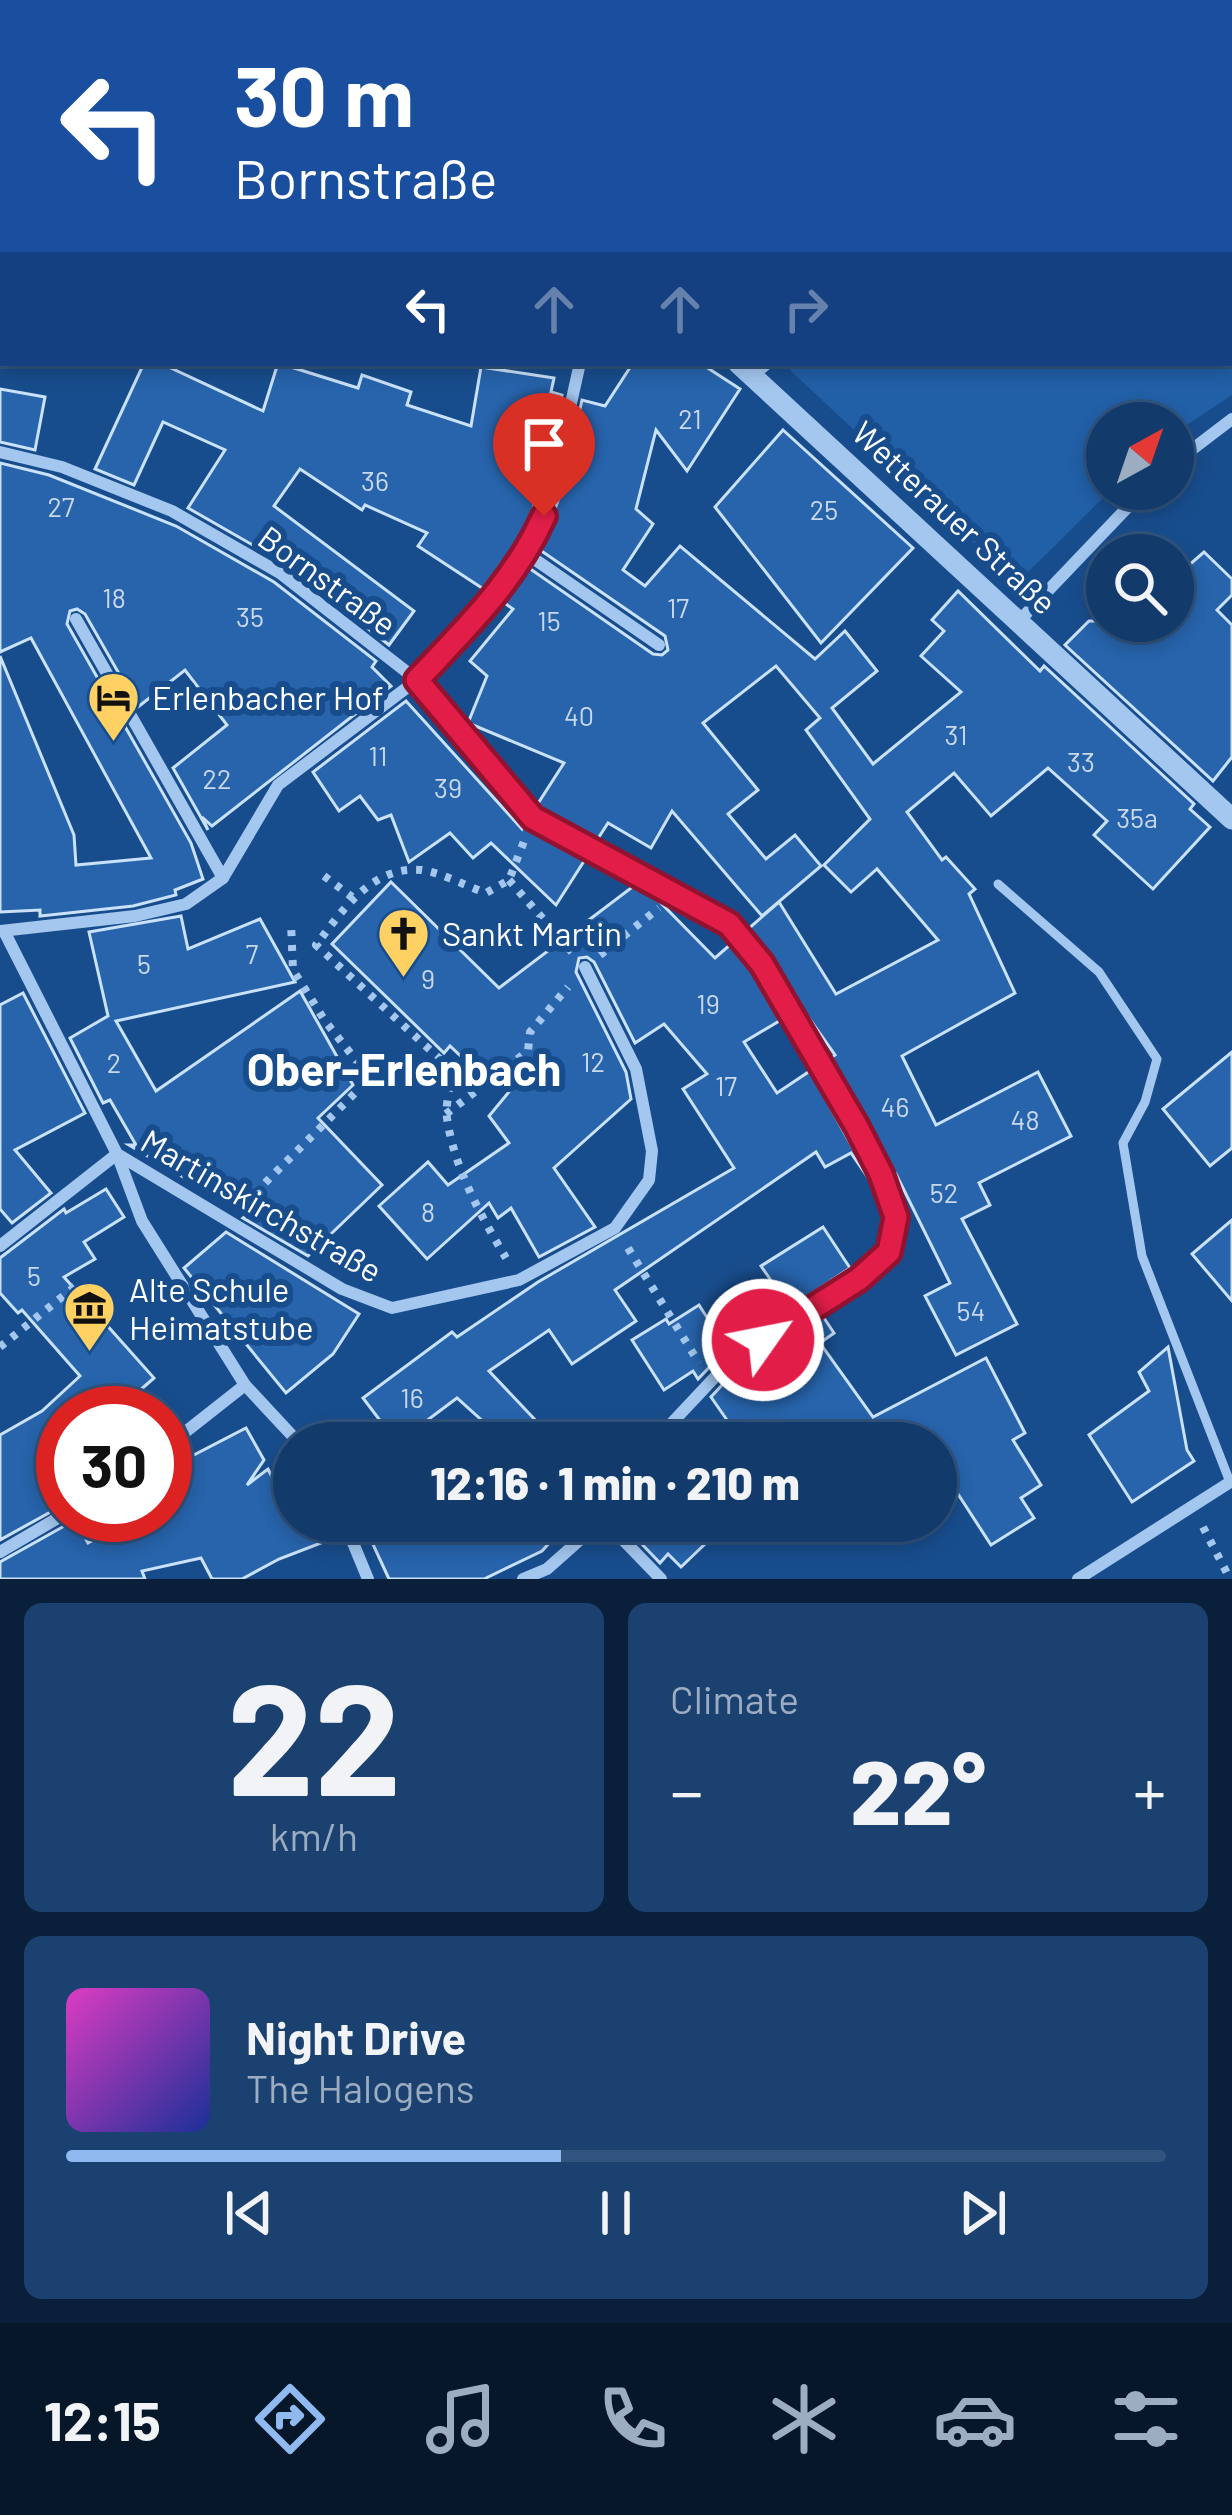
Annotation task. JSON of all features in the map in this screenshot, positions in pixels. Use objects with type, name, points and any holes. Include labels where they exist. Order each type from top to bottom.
[{"type":"street","points":[[2,931],[135,916],[186,904],[223,878],[278,785],[417,680],[485,608],[527,554],[553,484],[579,366]]},
{"type":"street","name":"Wetterauer Straße","points":[[754,368],[1232,819]]},
{"type":"street","points":[[1194,448],[1232,419]]},
{"type":"street","name":"Bornstraße","points":[[0,452],[62,467],[172,512],[280,573],[417,680],[533,818],[729,924],[762,964],[857,1127],[896,1217],[889,1252],[859,1279],[730,1361],[672,1422]]},
{"type":"street","points":[[1019,621],[1125,510]]},
{"type":"street","points":[[527,554],[659,646]]},
{"type":"street","points":[[76,619],[223,878]]},
{"type":"street","name":"Martinskirchstraße","points":[[2,931],[117,1154],[342,1289],[392,1308],[519,1280],[615,1228],[649,1180],[652,1151],[636,1069],[585,967]]},
{"type":"street","points":[[0,1246],[117,1154],[142,1221],[245,1385],[279,1422]]},
{"type":"street","points":[[192,1427],[245,1385]]},
{"type":"street","points":[[1078,1579],[1231,1482]]},
{"type":"street","points":[[0,1552],[36,1531]]},
{"type":"street","points":[[353,1542],[368,1579]]},
{"type":"street","points":[[523,1579],[547,1569],[578,1542]]},
{"type":"street","points":[[624,1542],[661,1579]]},
{"type":"lane","points":[[998,884],[1099,972],[1157,1059],[1145,1102],[1123,1143],[1142,1256],[1231,1482]]},
{"type":"path","points":[[496,1076],[453,1071],[316,945],[352,897],[391,873],[423,870],[486,893],[509,880],[533,818]]},
{"type":"path","points":[[324,876],[352,897]]},
{"type":"path","points":[[509,880],[585,967]]},
{"type":"path","points":[[446,1114],[528,1051],[530,1032],[585,967],[674,896]]},
{"type":"path","points":[[230,1218],[370,1078],[293,970],[291,923]]},
{"type":"path","points":[[453,1071],[446,1114],[456,1151],[480,1215],[519,1280]]},
{"type":"path","points":[[615,1228],[710,1379]]},
{"type":"path","points":[[0,1347],[78,1284]]},
{"type":"path","points":[[1193,1507],[1230,1579]]},
{"type":"shaded area","points":[[795,366],[1232,366],[1232,395],[1194,420],[1194,402],[1086,402],[1086,510],[1091,510],[1017,583],[790,370]]},
{"type":"building","points":[[143,366],[166,366],[263,411],[277,366],[358,388],[362,375],[411,392],[407,405],[471,426],[481,367],[554,378],[551,392],[562,395],[543,481],[518,549],[485,590],[418,546],[427,533],[365,505],[362,510],[300,469],[274,506],[414,611],[389,645],[286,564],[188,508],[225,450],[163,422],[134,485],[95,469]]},
{"type":"building","points":[[631,366],[705,366],[740,389],[687,471],[656,430],[636,509],[653,524],[623,570],[645,586],[680,546],[815,659],[845,631],[877,671],[832,708],[873,764],[961,692],[921,656],[944,631],[932,620],[958,591],[1040,671],[1044,666],[1194,804],[1190,809],[1210,827],[1153,889],[1094,835],[1107,821],[1048,768],[991,816],[954,773],[907,812],[942,860],[946,857],[975,889],[969,894],[1015,993],[902,1056],[936,1125],[1038,1072],[1071,1136],[979,1183],[990,1205],[962,1219],[1017,1324],[956,1355],[925,1296],[950,1283],[896,1174],[893,1176],[828,1060],[835,1055],[747,930],[779,902],[836,994],[938,940],[877,869],[851,892],[824,865],[870,819],[806,730],[820,718],[776,666],[703,723],[758,790],[728,814],[766,859],[795,835],[821,866],[762,916],[672,811],[651,848],[608,823],[597,840],[537,805],[564,763],[468,723],[487,676],[470,661],[513,609],[503,602],[529,568],[653,654],[668,650],[665,636],[540,550],[563,487],[582,400],[605,406]]},
{"type":"building","points":[[0,389],[45,397],[35,450],[0,442]]},
{"type":"building","points":[[783,430],[913,548],[821,643],[715,507]]},
{"type":"building","points":[[0,463],[49,475],[176,526],[274,582],[376,661],[372,667],[391,686],[212,826],[202,817],[208,830],[173,768],[227,725],[185,670],[138,707],[85,614],[70,611],[67,624],[191,843],[203,879],[175,890],[176,895],[133,906],[40,916],[40,910],[0,912],[0,656],[74,835],[76,865],[151,858],[31,638],[0,652]]},
{"type":"building","points":[[1204,552],[1232,579],[1232,595],[1217,610],[1232,625],[1232,757],[1213,781],[1065,645],[1086,624],[1086,642],[1194,642],[1194,561]]},
{"type":"building","points":[[406,701],[522,829],[525,824],[586,858],[556,905],[491,843],[473,858],[450,833],[409,862],[391,815],[378,820],[360,796],[339,811],[313,772]]},
{"type":"building","points":[[391,882],[499,988],[635,885],[652,894],[715,958],[731,944],[753,971],[781,1020],[744,1042],[777,1093],[810,1071],[875,1188],[851,1153],[825,1167],[816,1152],[615,1290],[636,1321],[572,1364],[549,1330],[489,1371],[537,1422],[484,1422],[457,1398],[425,1422],[381,1422],[363,1398],[452,1332],[457,1337],[538,1282],[734,1168],[683,1089],[707,1074],[664,1024],[635,1043],[594,962],[579,958],[576,972],[626,1072],[631,1099],[554,1168],[595,1227],[539,1257],[511,1208],[498,1218],[489,1203],[427,1259],[379,1206],[428,1162],[448,1185],[509,1143],[489,1116],[527,1070],[469,1064],[450,1046],[444,1053],[332,944]]},
{"type":"building","points":[[181,916],[188,949],[260,919],[295,982],[116,1021],[156,1091],[300,991],[353,1085],[318,1118],[382,1185],[308,1256],[129,1145],[136,1145],[110,1100],[103,1103],[70,1038],[108,1016],[89,932]]},
{"type":"building","points":[[23,993],[85,1113],[15,1150],[51,1193],[12,1223],[0,1209],[0,1005]]},
{"type":"building","points":[[1232,1052],[1232,1148],[1210,1166],[1163,1109]]},
{"type":"building","points":[[106,1189],[124,1217],[84,1242],[95,1259],[64,1277],[154,1378],[145,1386],[69,1386],[80,1376],[22,1310],[18,1313],[0,1293],[0,1258],[64,1209],[66,1213]]},
{"type":"building","points":[[1232,1220],[1232,1301],[1192,1254]]},
{"type":"building","points":[[823,1227],[850,1268],[724,1352],[698,1379],[693,1371],[664,1390],[632,1340],[699,1305],[710,1322],[772,1282],[761,1266]]},
{"type":"building","points":[[226,1232],[359,1314],[333,1354],[286,1393],[184,1268]]},
{"type":"building","points":[[822,1315],[834,1333],[820,1343],[873,1417],[986,1358],[1025,1433],[1013,1440],[1041,1485],[1021,1498],[1034,1518],[991,1545],[957,1492],[957,1422],[728,1422],[711,1397],[737,1369]]},
{"type":"building","points":[[1168,1347],[1187,1450],[1194,1461],[1132,1502],[1089,1435],[1149,1391],[1139,1372]]},
{"type":"building","points":[[36,1414],[36,1520],[0,1540],[0,1435]]},
{"type":"building","points":[[246,1428],[264,1460],[247,1485],[268,1469],[273,1479],[273,1542],[323,1542],[242,1579],[212,1579],[201,1558],[142,1571],[145,1579],[0,1579],[0,1562],[36,1542],[192,1542],[192,1456]]},
{"type":"building","points":[[372,1542],[550,1542],[542,1551],[484,1579],[389,1579]]},
{"type":"building","points":[[640,1542],[707,1542],[681,1567],[668,1554],[660,1563]]},
{"type":"place","name":"Erlenbacher Hof","points":[[113,743]]},
{"type":"place","name":"Sankt Martin","points":[[403,979]]},
{"type":"place","name":"Alte Schule Heimatstube","points":[[90,1354]]},
{"type":"district","name":"Ober-Erlenbach","points":[[404,1068]]},
{"type":"route","points":[[544,516],[527,554],[485,608],[417,680],[533,818],[729,924],[762,964],[857,1127],[896,1217],[889,1252],[859,1279],[763,1340]]}]
